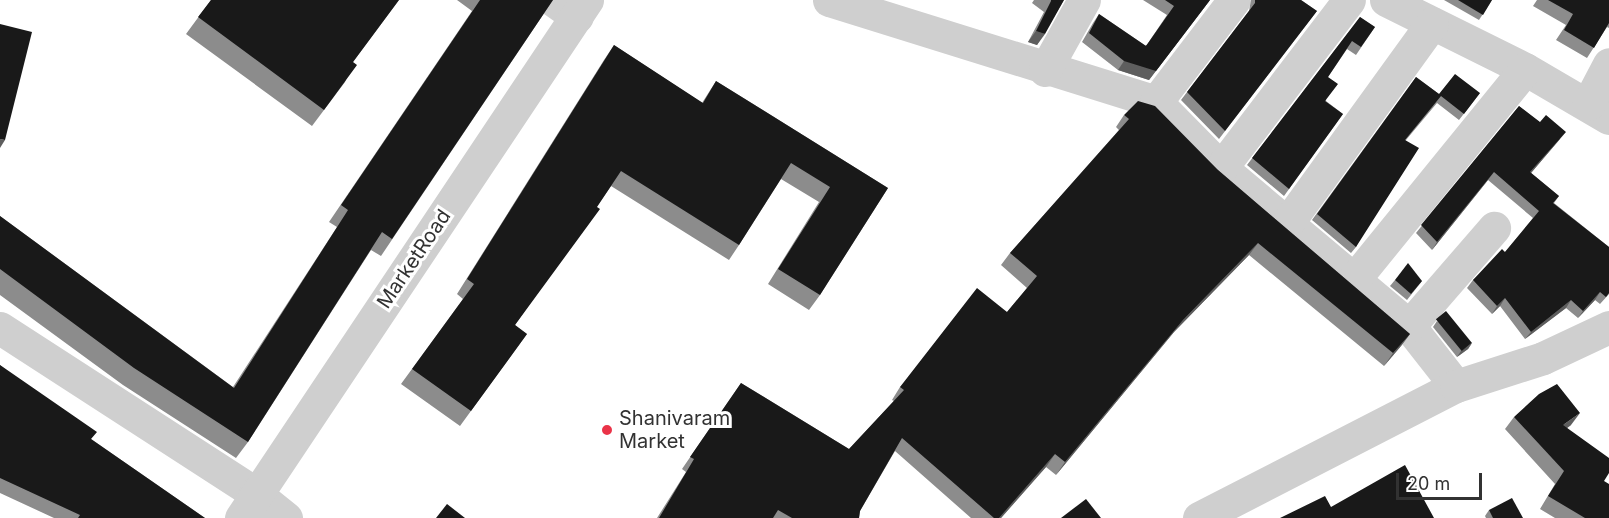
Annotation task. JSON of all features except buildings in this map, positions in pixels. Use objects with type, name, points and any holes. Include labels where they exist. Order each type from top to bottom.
[{"type":"street","points":[[829,0],[901,12],[1045,70],[1156,102],[1221,168],[1352,282],[1409,326],[1456,386]]},
{"type":"street","points":[[1045,70],[1084,0]]},
{"type":"street","points":[[1156,102],[1234,0]]},
{"type":"street","points":[[1221,168],[1348,0]]},
{"type":"street","points":[[1386,0],[1525,69],[1598,111],[1609,64]]},
{"type":"street","name":"MarketRoad","points":[[248,506],[572,6]]},
{"type":"street","points":[[1286,225],[1432,23]]},
{"type":"street","points":[[1352,282],[1525,69]]},
{"type":"street","points":[[1409,326],[1494,228]]},
{"type":"street","points":[[1199,518],[1456,386],[1543,358],[1609,327]]},
{"type":"street","points":[[0,328],[248,506],[286,518]]},
{"type":"place","name":"Shanivaram Market","points":[[607,430]]}]
